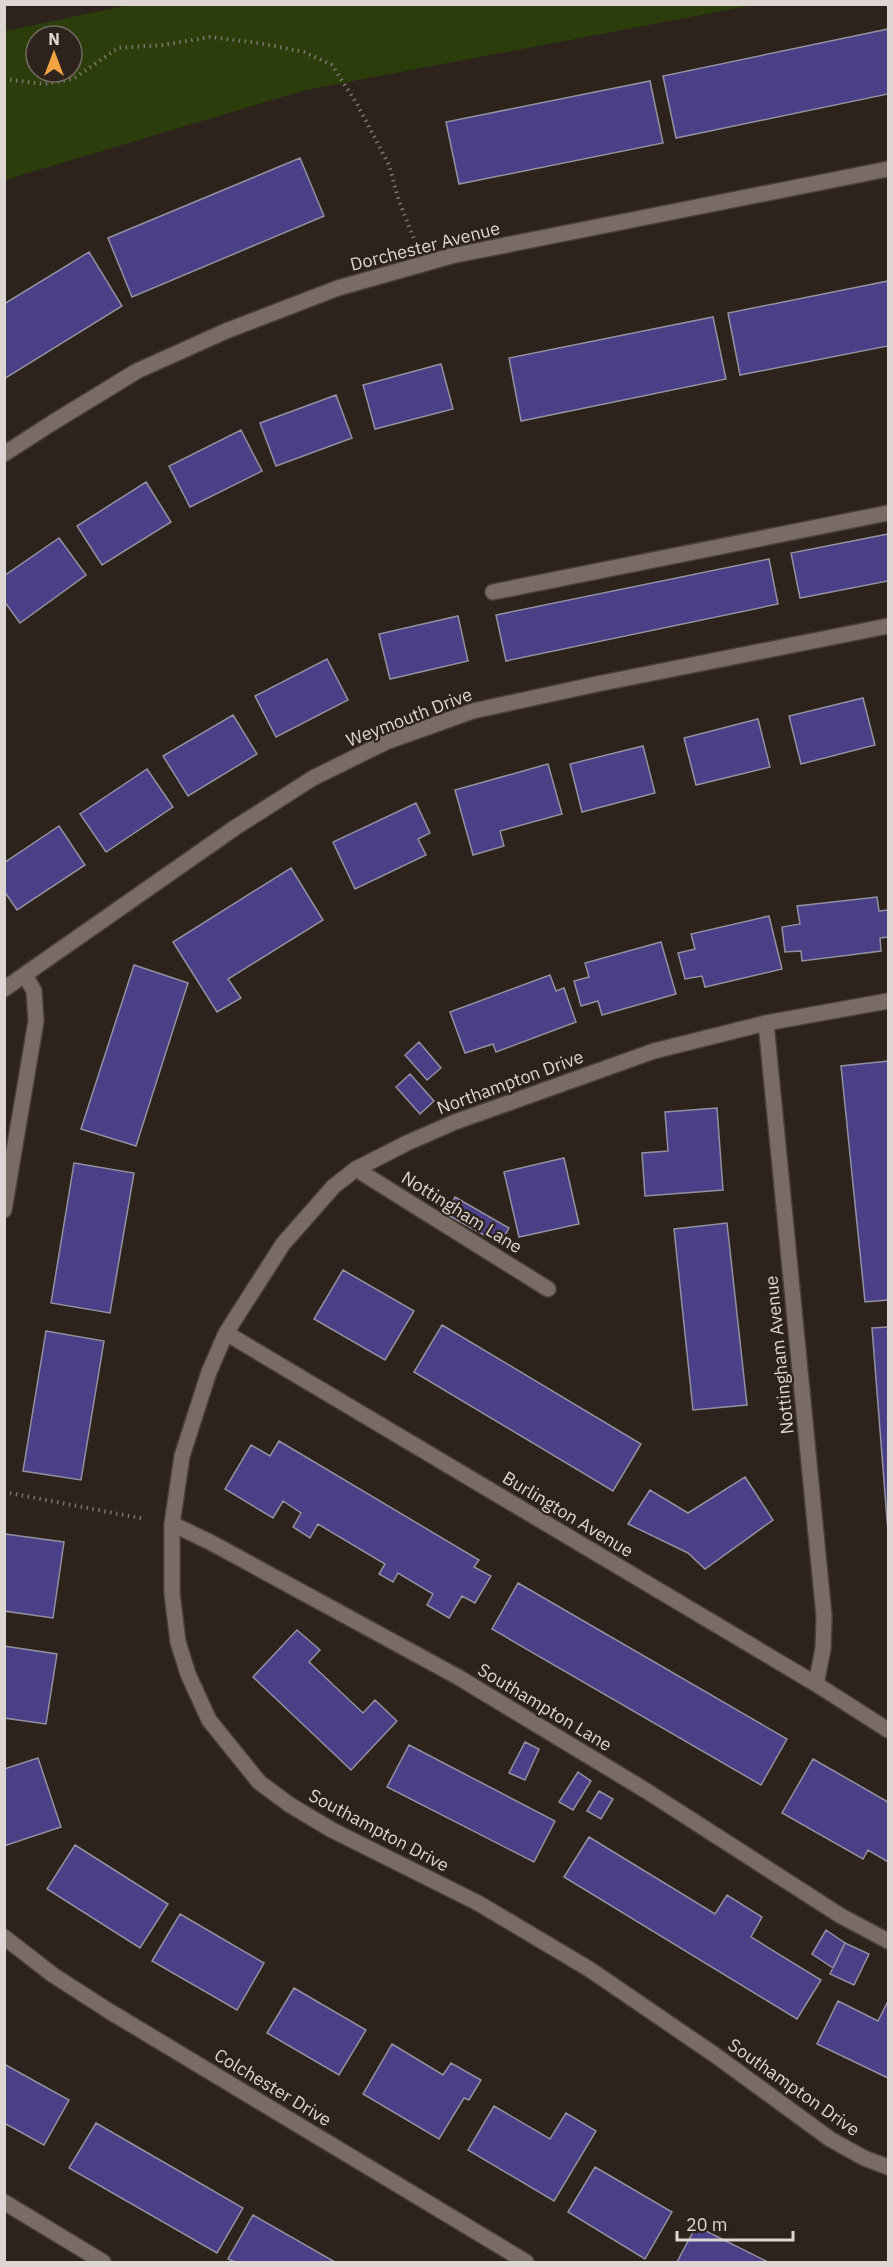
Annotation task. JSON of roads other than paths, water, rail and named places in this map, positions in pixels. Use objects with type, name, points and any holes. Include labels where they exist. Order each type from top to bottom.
[{"type":"street","name":"Dorchester Avenue","points":[[4,454],[137,371],[226,331],[338,288],[451,256],[888,169]]},
{"type":"street","points":[[493,592],[888,513]]},
{"type":"street","name":"Weymouth Drive","points":[[4,989],[236,827],[313,778],[386,742],[473,711],[597,684],[888,627]]},
{"type":"street","points":[[4,1210],[36,1021],[34,991],[25,975]]},
{"type":"street","name":"Northampton Drive","points":[[226,1333],[283,1244],[333,1186],[356,1169],[407,1143],[454,1122],[654,1051],[766,1023],[888,1001]]},
{"type":"street","name":"Nottingham Avenue","points":[[766,1023],[824,1616],[823,1649],[816,1684]]},
{"type":"street","name":"Nottingham Lane","points":[[356,1169],[548,1289]]},
{"type":"street","name":"Burlington Avenue","points":[[226,1333],[816,1684],[888,1730]]},
{"type":"street","name":"Southampton Drive","points":[[226,1333],[209,1372],[184,1446],[172,1524],[172,1593],[178,1642],[188,1674],[209,1720],[260,1782],[290,1804],[332,1830],[478,1903],[589,1969],[715,2055],[830,2139],[864,2158],[888,2167]]},
{"type":"street","name":"Southampton Lane","points":[[172,1524],[210,1542],[458,1677],[645,1790],[841,1916],[888,1941]]},
{"type":"street","name":"Colchester Drive","points":[[4,1937],[53,1975],[109,2011],[526,2262]]},
{"type":"street","points":[[4,2202],[103,2262]]}]
